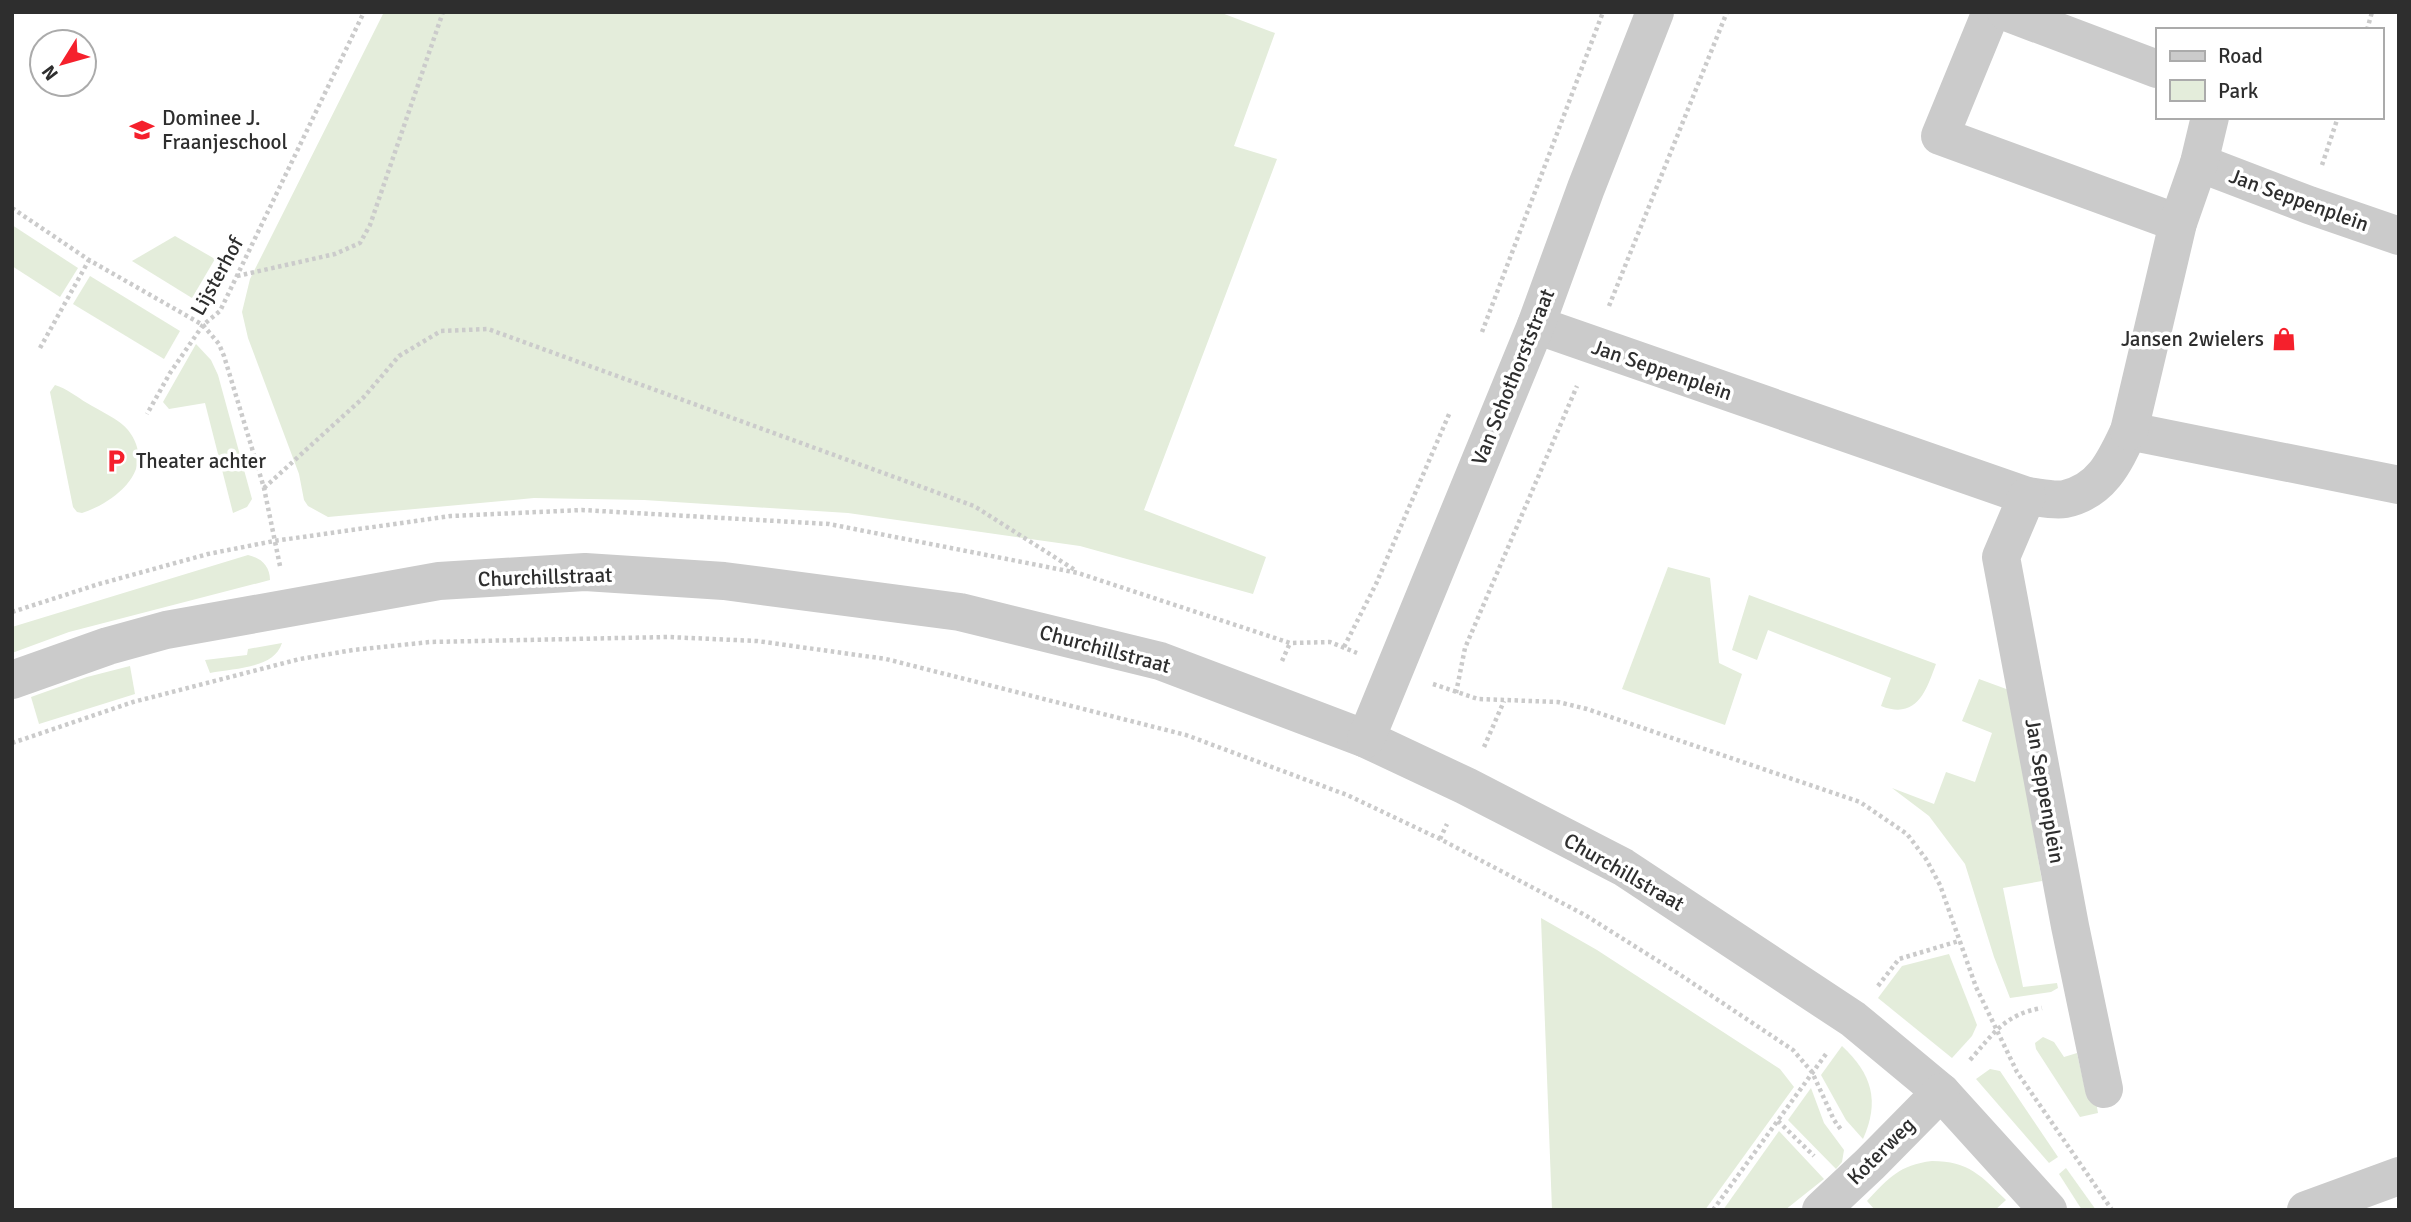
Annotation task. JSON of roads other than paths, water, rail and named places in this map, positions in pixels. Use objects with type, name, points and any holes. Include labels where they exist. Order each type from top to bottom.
[{"type":"street","name":"Van Schothorststraat","points":[[1366,739],[1536,325],[1655,12]]},
{"type":"street","points":[[1991,12],[1940,136],[2178,223]]},
{"type":"street","points":[[2006,12],[2156,69]]},
{"type":"street","name":"Jan Seppenplein","points":[[1536,325],[2026,496],[2064,499],[2085,491],[2107,475],[2129,431],[2178,223],[2199,163],[2210,119]]},
{"type":"street","name":"Jan Seppenplein","points":[[2199,163],[2399,236]]},
{"type":"street","points":[[2129,431],[2399,485]]},
{"type":"street","name":"Jan Seppenplein","points":[[2026,496],[2001,557],[2104,1089]]},
{"type":"street","name":"Churchillstraat","points":[[12,680],[166,629],[439,581],[585,572],[724,581],[960,612],[1160,661],[1366,739],[1466,786],[1623,867],[1853,1019],[1941,1092],[2048,1210]]},
{"type":"street","name":"Koterweg","points":[[1821,1210],[1941,1092]]},
{"type":"street","points":[[2306,1210],[2399,1176]]},
{"type":"place","name":"Dominee J. Fraanjeschool","points":[[142,130]]},
{"type":"place","name":"Jansen 2wielers","points":[[2284,339]]},
{"type":"place","name":"Theater achter","points":[[116,461]]}]
